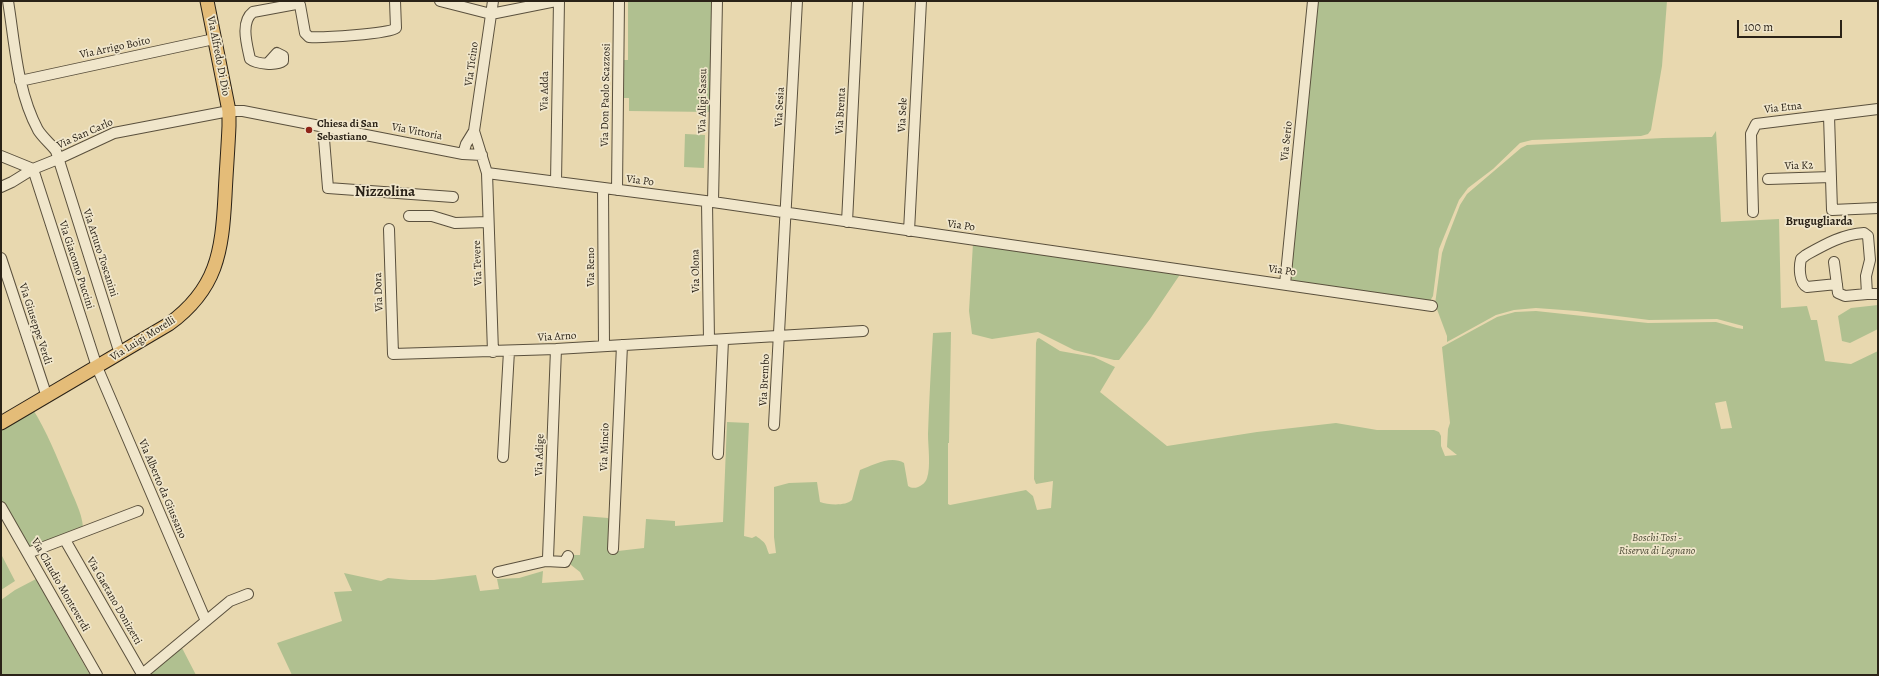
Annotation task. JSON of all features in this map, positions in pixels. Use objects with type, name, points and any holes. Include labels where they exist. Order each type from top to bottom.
[{"type":"main road","name":"Via Alfredo Di Dio","points":[[207,1],[228,111]]},
{"type":"main road","name":"Via Luigi Morelli","points":[[1,423],[169,324],[181,315],[197,298],[218,258],[223,235],[228,111]]},
{"type":"street","name":"Via Arturo Toscanini","points":[[8,1],[20,81],[26,105],[39,131],[56,151],[120,354]]},
{"type":"street","points":[[268,63],[257,62],[250,59],[245,26],[248,16],[253,12],[296,4],[302,9],[305,33],[309,37],[378,33],[390,31],[396,28],[395,1]]},
{"type":"street","points":[[440,1],[491,14],[556,1]]},
{"type":"street","name":"Via Ticino","points":[[474,131],[493,1]]},
{"type":"street","name":"Via Adda","points":[[556,182],[559,1]]},
{"type":"street","name":"Via Don Paolo Scazzosi","points":[[617,190],[619,1]]},
{"type":"street","name":"Via Aligi Sassu","points":[[710,202],[717,1]]},
{"type":"street","name":"Via Sesia","points":[[779,337],[787,213],[797,1]]},
{"type":"street","name":"Via Brenta","points":[[847,222],[858,1]]},
{"type":"street","name":"Via Sele","points":[[909,231],[921,1]]},
{"type":"street","name":"Via Serio","points":[[1286,284],[1313,1]]},
{"type":"street","name":"Via Arrigo Boito","points":[[20,81],[214,39]]},
{"type":"street","name":"Via Etna","points":[[1753,212],[1751,134],[1753,128],[1760,123],[1878,109]]},
{"type":"street","name":"Via Vittoria","points":[[228,111],[243,111],[326,127],[465,149],[481,150]]},
{"type":"street","name":"Via San Carlo","points":[[1,187],[33,169],[114,133],[228,111]]},
{"type":"street","points":[[1829,116],[1832,210],[1878,208]]},
{"type":"street","points":[[326,127],[324,139],[328,188],[453,197]]},
{"type":"street","points":[[465,149],[474,131]]},
{"type":"street","name":"Via Tevere","points":[[474,131],[487,173],[493,352]]},
{"type":"street","points":[[1,156],[33,169]]},
{"type":"street","name":"Via Giacomo Puccini","points":[[33,169],[97,367]]},
{"type":"street","name":"Via Po","points":[[487,173],[710,202],[1432,306]]},
{"type":"street","name":"Via K2","points":[[1768,179],[1831,177]]},
{"type":"street","name":"Via Reno","points":[[603,188],[604,346]]},
{"type":"street","name":"Via Olona","points":[[709,340],[710,202]]},
{"type":"street","points":[[409,216],[432,216],[455,223],[488,222]]},
{"type":"street","name":"Via Dora","points":[[389,229],[394,354]]},
{"type":"street","points":[[1837,284],[1807,287],[1804,285],[1801,280],[1802,259],[1806,255],[1840,237],[1864,233],[1868,236],[1870,260],[1866,276],[1868,294]]},
{"type":"street","name":"Via Giuseppe Verdi","points":[[1,258],[47,397]]},
{"type":"street","points":[[1834,262],[1838,293],[1840,295],[1878,294]]},
{"type":"street","name":"Via Arno","points":[[394,354],[556,349],[863,331]]},
{"type":"street","name":"Via Brembo","points":[[774,426],[779,337]]},
{"type":"street","points":[[718,454],[723,340]]},
{"type":"street","name":"Via Mincio","points":[[613,549],[622,345]]},
{"type":"street","name":"Via Adige","points":[[546,561],[548,558],[556,349]]},
{"type":"street","points":[[503,457],[509,351]]},
{"type":"street","name":"Via Alberto da Giussano","points":[[97,367],[206,621]]},
{"type":"street","name":"Via Claudio Monteverdi","points":[[1,507],[97,675]]},
{"type":"street","points":[[28,553],[138,511]]},
{"type":"street","name":"Via Gaetano Donizetti","points":[[65,540],[141,675]]},
{"type":"street","points":[[498,572],[546,561],[565,562],[568,556]]},
{"type":"street","points":[[141,675],[230,601],[248,594]]},
{"type":"green space","points":[[628,1],[714,1],[712,112],[629,111],[629,98],[624,98],[624,60],[628,60]]},
{"type":"green space","points":[[1315,1],[1667,1],[1662,66],[1651,130],[1648,134],[1641,136],[1532,140],[1520,143],[1493,169],[1468,188],[1459,200],[1439,249],[1433,296],[1430,301],[1289,282]]},
{"type":"green space","name":"Boschi Tosi - Riserva di Legnano","points":[[1716,131],[1721,222],[1779,219],[1781,308],[1807,306],[1811,320],[1817,320],[1825,361],[1851,364],[1878,351],[1878,675],[292,675],[277,643],[342,621],[334,592],[352,591],[344,573],[381,581],[388,578],[434,580],[476,575],[480,591],[499,589],[497,579],[519,578],[543,571],[542,583],[584,580],[580,572],[571,565],[570,559],[573,558],[573,555],[580,555],[583,516],[608,518],[618,546],[618,551],[644,548],[646,519],[675,521],[675,526],[723,522],[727,422],[749,423],[744,536],[752,538],[756,536],[765,544],[769,554],[776,553],[774,537],[774,487],[789,483],[817,482],[820,502],[828,504],[846,503],[852,500],[860,470],[876,463],[893,460],[904,463],[908,486],[917,488],[926,481],[929,468],[929,397],[933,333],[951,332],[948,443],[948,504],[950,505],[1026,490],[1033,496],[1037,510],[1051,508],[1053,481],[1036,484],[1034,479],[1036,343],[1037,339],[1039,338],[1060,351],[1094,357],[1115,367],[1100,392],[1167,446],[1257,432],[1336,423],[1377,430],[1434,430],[1439,432],[1441,436],[1441,446],[1445,456],[1457,455],[1447,447],[1448,429],[1450,423],[1442,347],[1497,317],[1515,312],[1536,311],[1648,323],[1716,322],[1743,329],[1743,326],[1717,319],[1649,320],[1577,311],[1536,308],[1514,310],[1496,315],[1447,342],[1447,336],[1435,304],[1442,253],[1460,205],[1467,194],[1521,148],[1527,145],[1712,137]],"holes":[[[1726,401],[1732,428],[1721,429],[1715,403]]]},
{"type":"green space","points":[[685,134],[705,135],[704,168],[684,167]]},
{"type":"green space","points":[[973,243],[1181,273],[1150,319],[1119,360],[1114,360],[1074,350],[1038,332],[992,339],[972,334],[969,311]]},
{"type":"green space","points":[[1878,305],[1878,329],[1850,343],[1842,341],[1838,316],[1851,308]]},
{"type":"green space","points":[[32,408],[56,454],[79,510],[83,527],[29,548],[1,505],[1,426]]},
{"type":"green space","points":[[1,554],[15,581],[1,590]]},
{"type":"green space","points":[[36,579],[90,675],[1,675],[1,600],[15,590]]},
{"type":"green space","points":[[181,646],[196,675],[142,675]]},
{"type":"place","name":"Chiesa di San Sebastiano","points":[[309,130]]},
{"type":"district","name":"Nizzolina","points":[[385,192]]},
{"type":"district","name":"Brugugliarda","points":[[1819,222]]}]
